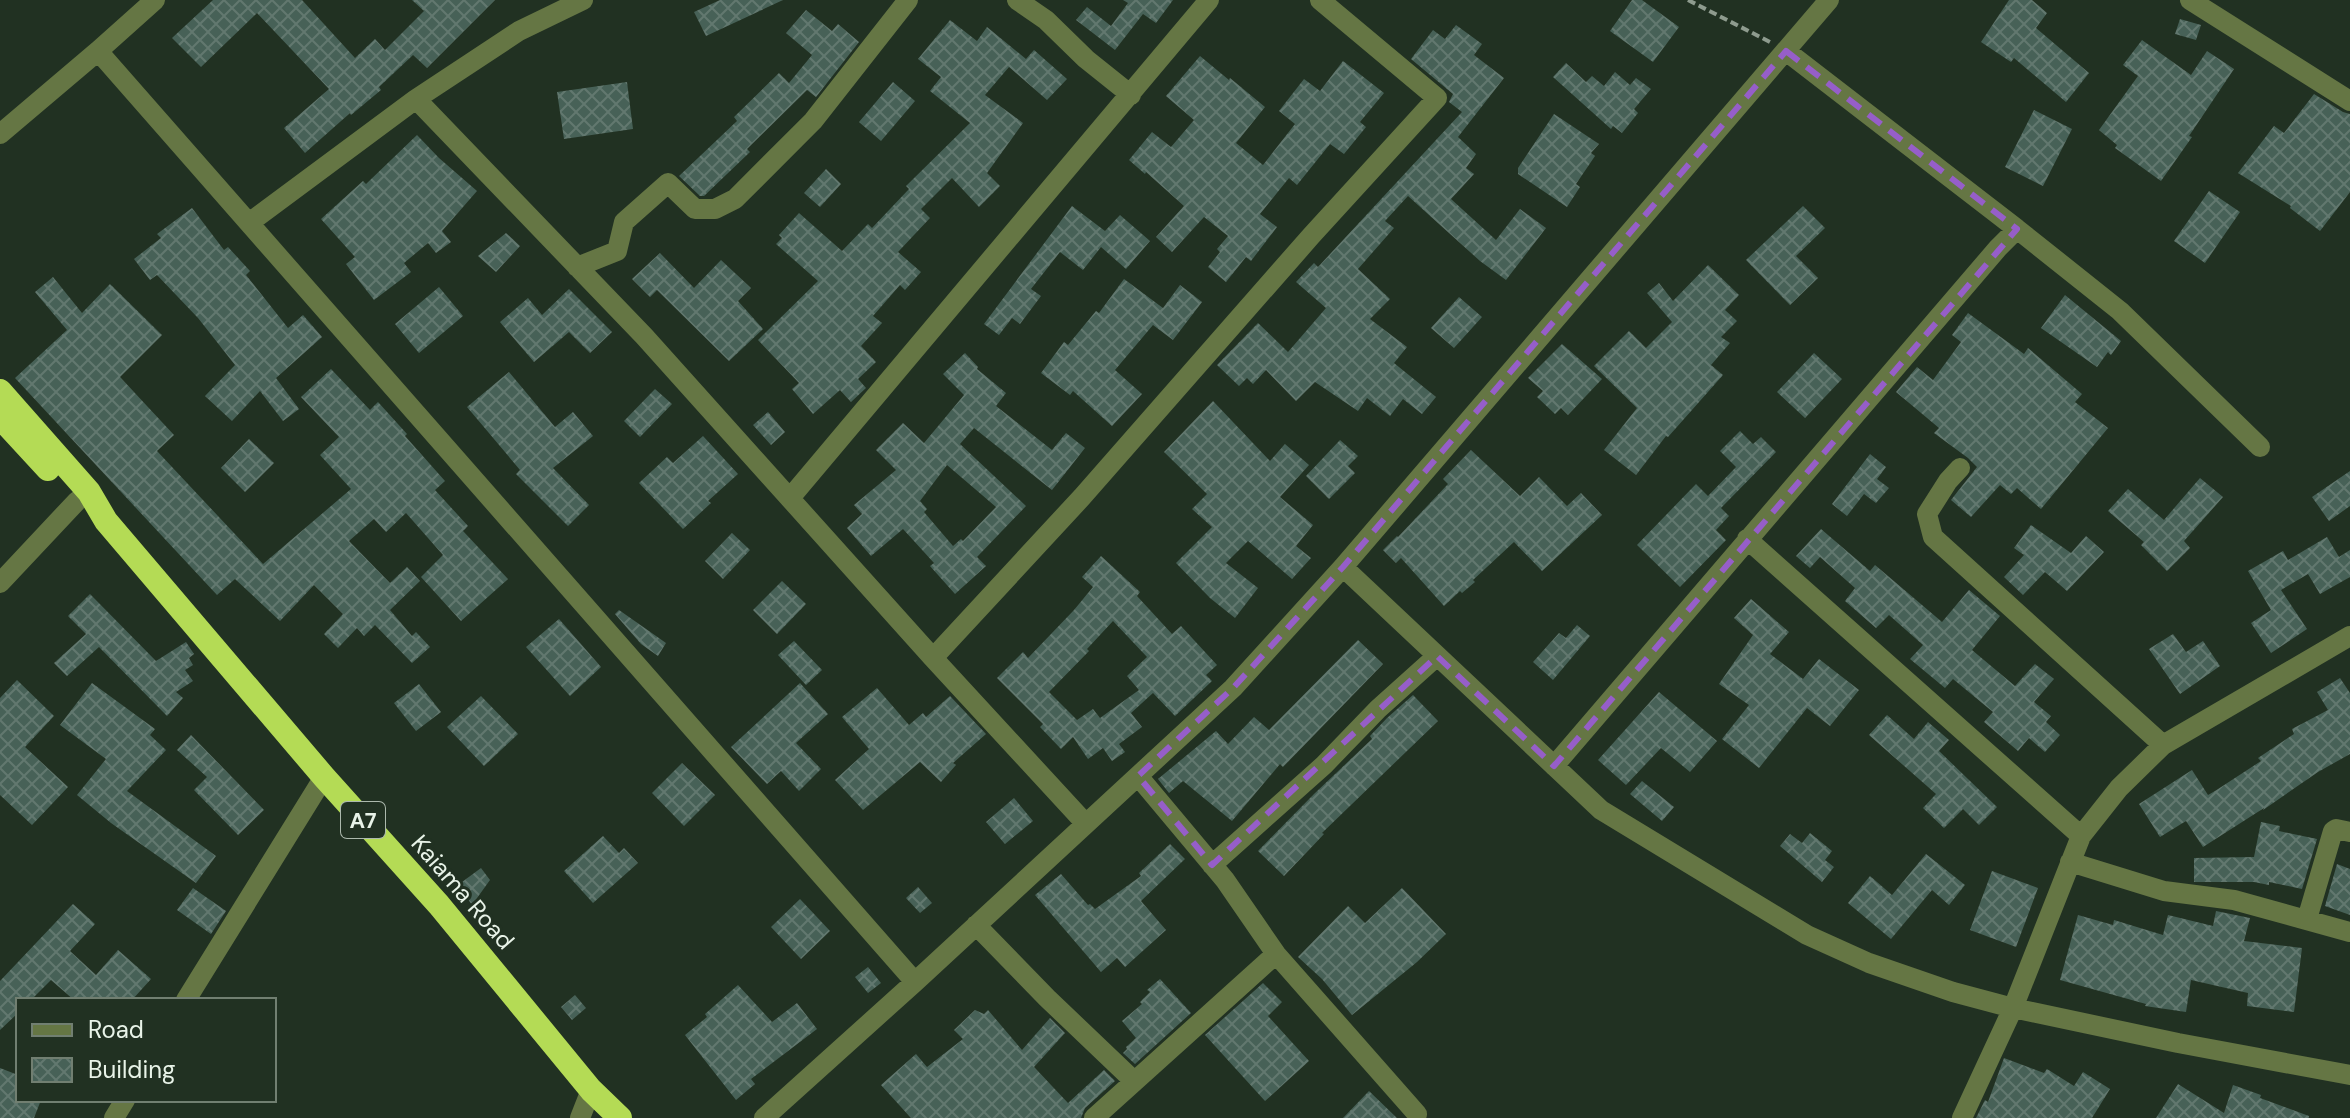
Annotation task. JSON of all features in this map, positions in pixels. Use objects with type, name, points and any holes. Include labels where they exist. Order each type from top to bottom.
[{"type":"highway","name":"Kaiama Road","points":[[0,391],[89,492],[106,521],[324,777],[439,905],[591,1090],[620,1118]]},
{"type":"highway","name":"Kaiama Road","points":[[2,423],[77,501],[106,521]]},
{"type":"street","points":[[0,134],[155,0]]},
{"type":"street","points":[[249,223],[416,99],[519,31],[583,0]]},
{"type":"street","points":[[577,267],[617,251],[624,222],[668,183],[695,209],[715,209],[735,199],[813,121],[908,0]]},
{"type":"street","points":[[1017,0],[1046,20],[1086,59],[1131,95]]},
{"type":"street","points":[[790,498],[1209,0]]},
{"type":"street","points":[[933,658],[1082,497],[1311,236],[1437,98],[1320,0]]},
{"type":"street","points":[[764,1118],[1233,688],[1343,567],[1829,0]]},
{"type":"street","points":[[2190,0],[2350,101]]},
{"type":"street","points":[[98,51],[915,982]]},
{"type":"street","points":[[1786,51],[2120,311],[2260,447]]},
{"type":"street","points":[[416,99],[644,336],[1086,824]]},
{"type":"street","points":[[1554,766],[2017,229]]},
{"type":"street","points":[[1960,468],[1927,514],[1933,537],[2163,745]]},
{"type":"street","points":[[0,583],[77,501]]},
{"type":"street","points":[[1747,539],[2081,836]]},
{"type":"street","points":[[1343,567],[1601,810],[1807,935],[1869,963],[1953,992],[2013,1008],[2350,1075]]},
{"type":"street","points":[[1962,1118],[2013,1008],[2081,836],[2119,788],[2163,745],[2350,636]]},
{"type":"street","points":[[1212,865],[1324,765],[1378,709],[1437,656]]},
{"type":"street","points":[[1138,776],[1212,865],[1276,954],[1417,1114]]},
{"type":"street","points":[[187,998],[324,777]]},
{"type":"street","points":[[2307,919],[2333,831],[2350,832]]},
{"type":"street","points":[[2070,862],[2164,891],[2234,900],[2350,932]]},
{"type":"street","points":[[976,925],[1134,1081]]},
{"type":"street","points":[[1094,1118],[1276,954]]},
{"type":"street","points":[[580,1118],[591,1090]]},
{"type":"path","points":[[1688,0],[1786,51]]},
{"type":"highlighted area","points":[[1786,51],[2017,229],[1554,766],[1437,656],[1212,865],[1138,776],[1233,688],[1343,567]]},
{"type":"building","points":[[213,0],[302,0],[355,58],[375,39],[385,50],[424,11],[412,0],[495,0],[427,68],[413,55],[379,87],[381,90],[305,153],[284,128],[329,89],[257,13],[201,67],[172,38]]},
{"type":"building","points":[[720,0],[783,0],[706,36],[694,12]]},
{"type":"building","points":[[1123,0],[1173,0],[1156,23],[1143,14],[1115,50],[1076,20],[1087,7],[1111,26],[1128,3]]},
{"type":"building","points":[[1632,0],[1642,0],[1679,27],[1653,62],[1610,31]]},
{"type":"building","points":[[2009,0],[2032,0],[2047,13],[2036,28],[2089,73],[2066,102],[2014,58],[2011,62],[1981,42]]},
{"type":"building","points":[[806,10],[832,31],[838,24],[859,42],[816,97],[807,90],[747,149],[750,152],[704,196],[700,196],[679,176],[737,121],[734,117],[779,73],[789,83],[812,55],[786,33]]},
{"type":"building","points":[[2180,19],[2201,25],[2196,40],[2175,34]]},
{"type":"building","points":[[950,20],[977,41],[987,27],[1026,59],[1034,50],[1067,79],[1047,100],[1009,67],[985,95],[1023,123],[987,173],[1000,186],[979,207],[952,178],[921,209],[930,218],[898,252],[921,272],[905,290],[900,285],[873,316],[882,323],[861,346],[876,362],[858,379],[866,388],[851,402],[840,390],[813,414],[792,389],[799,383],[758,340],[818,281],[776,244],[782,238],[779,235],[799,213],[842,251],[868,224],[872,228],[909,189],[906,186],[970,123],[930,91],[941,77],[918,59]]},
{"type":"building","points":[[1456,25],[1482,44],[1474,55],[1504,78],[1458,137],[1476,154],[1466,168],[1474,174],[1451,199],[1496,240],[1520,209],[1546,228],[1506,280],[1480,261],[1408,196],[1385,221],[1394,228],[1358,269],[1390,299],[1370,319],[1407,347],[1394,363],[1436,397],[1422,414],[1403,399],[1390,416],[1367,398],[1358,411],[1315,382],[1296,401],[1266,370],[1253,384],[1247,378],[1239,386],[1217,365],[1258,323],[1288,352],[1326,308],[1296,282],[1314,263],[1318,267],[1462,112],[1449,102],[1453,94],[1411,59],[1433,30],[1445,39]]},
{"type":"building","points":[[2142,40],[2191,75],[2207,51],[2234,69],[2161,181],[2115,148],[2117,145],[2099,130],[2138,76],[2123,65]]},
{"type":"building","points":[[1200,56],[1265,107],[1236,143],[1263,165],[1295,124],[1279,111],[1304,79],[1320,91],[1343,61],[1384,93],[1360,122],[1366,127],[1344,154],[1330,144],[1297,185],[1289,178],[1260,214],[1277,227],[1251,261],[1246,257],[1226,282],[1208,267],[1228,236],[1204,217],[1172,252],[1156,237],[1184,206],[1129,160],[1152,132],[1171,147],[1194,120],[1166,96]]},
{"type":"building","points":[[1566,63],[1586,82],[1592,76],[1604,86],[1615,72],[1630,85],[1636,78],[1651,89],[1634,109],[1638,113],[1622,133],[1613,126],[1611,129],[1553,77]]},
{"type":"building","points":[[627,82],[633,129],[564,139],[557,92]]},
{"type":"building","points":[[893,82],[915,101],[881,141],[859,122]]},
{"type":"building","points":[[2314,94],[2350,114],[2350,192],[2320,231],[2291,206],[2238,173],[2274,126],[2284,133]]},
{"type":"building","points":[[2034,110],[2072,129],[2043,186],[2005,167]]},
{"type":"building","points":[[1554,114],[1599,144],[1591,153],[1595,156],[1576,184],[1580,187],[1567,207],[1518,174],[1518,168]]},
{"type":"building","points":[[417,135],[477,191],[442,231],[451,242],[436,253],[428,243],[404,263],[411,272],[374,300],[346,264],[355,257],[321,219],[363,181],[366,184]]},
{"type":"building","points":[[826,169],[841,184],[820,207],[804,193]]},
{"type":"building","points":[[2209,191],[2240,212],[2205,263],[2174,241]]},
{"type":"building","points":[[1072,206],[1105,231],[1120,215],[1150,241],[1126,269],[1101,247],[1083,270],[1060,252],[1031,289],[1041,296],[1020,324],[1012,318],[999,335],[984,324]]},
{"type":"building","points":[[1803,206],[1825,228],[1796,256],[1818,278],[1790,305],[1746,260]]},
{"type":"building","points":[[192,208],[224,250],[228,247],[250,271],[246,275],[288,328],[303,315],[322,337],[276,378],[299,409],[283,421],[260,391],[232,421],[205,396],[235,365],[198,318],[157,275],[150,280],[134,259],[161,238],[157,234]]},
{"type":"building","points":[[506,233],[520,246],[496,272],[478,256]]},
{"type":"building","points":[[660,253],[694,288],[721,260],[751,288],[738,301],[763,329],[729,361],[657,290],[650,297],[632,279]]},
{"type":"building","points":[[1708,265],[1739,295],[1725,310],[1737,321],[1721,337],[1730,343],[1711,365],[1723,375],[1666,436],[1636,475],[1604,450],[1637,408],[1594,366],[1629,331],[1646,348],[1672,322],[1647,293],[1659,283],[1673,301]]},
{"type":"building","points":[[53,277],[82,313],[110,284],[162,335],[120,377],[174,435],[157,451],[263,564],[351,489],[320,455],[339,437],[301,397],[331,369],[370,410],[378,402],[407,434],[405,436],[445,481],[435,490],[468,526],[463,531],[508,579],[461,621],[421,577],[443,555],[406,513],[386,532],[374,519],[349,541],[390,583],[407,567],[420,581],[390,610],[412,636],[416,632],[430,647],[412,663],[375,625],[364,636],[357,628],[338,648],[324,634],[343,614],[314,585],[280,621],[235,579],[217,595],[15,378],[67,330],[35,292]]},
{"type":"building","points":[[1124,279],[1163,308],[1180,285],[1202,302],[1173,340],[1153,325],[1115,370],[1142,394],[1112,426],[1073,391],[1070,395],[1041,373],[1064,342],[1068,345],[1096,311],[1099,313]]},
{"type":"building","points":[[439,287],[463,316],[419,353],[395,324]]},
{"type":"building","points":[[569,289],[612,332],[590,353],[569,332],[534,362],[500,322],[528,298],[542,315]]},
{"type":"building","points":[[2065,295],[2121,341],[2097,367],[2041,328]]},
{"type":"building","points":[[1459,297],[1482,317],[1454,348],[1431,328]]},
{"type":"building","points":[[1968,313],[2024,354],[2028,348],[2082,394],[2075,402],[2108,428],[2041,509],[2017,488],[2011,494],[2000,485],[1971,517],[1951,500],[1977,467],[1934,433],[1939,428],[1896,392],[1917,367],[1933,380],[1961,342],[1952,335]]},
{"type":"building","points":[[1562,344],[1602,379],[1568,415],[1561,408],[1555,414],[1537,397],[1543,391],[1528,378]]},
{"type":"building","points":[[965,353],[977,369],[1006,393],[996,406],[1052,450],[1066,433],[1085,448],[1052,490],[974,428],[960,444],[1026,506],[977,557],[986,566],[955,594],[930,566],[934,563],[903,529],[871,556],[847,528],[862,514],[854,505],[896,470],[876,450],[903,423],[924,443],[964,395],[943,374]],"holes":[[[947,465],[996,507],[963,541],[961,539],[953,546],[924,512],[927,509],[920,501]]]},
{"type":"building","points":[[1814,353],[1842,379],[1805,418],[1777,392]]},
{"type":"building","points":[[509,372],[555,427],[573,412],[593,436],[553,468],[589,505],[568,526],[516,474],[520,470],[467,407]]},
{"type":"building","points":[[655,389],[672,404],[640,437],[624,421]]},
{"type":"building","points":[[1213,401],[1270,461],[1285,444],[1309,465],[1280,497],[1313,525],[1296,546],[1311,558],[1292,579],[1248,541],[1226,563],[1258,588],[1235,618],[1210,598],[1176,563],[1212,527],[1192,509],[1207,494],[1164,452]]},
{"type":"building","points":[[768,412],[785,432],[771,445],[753,425]]},
{"type":"building","points":[[1740,431],[1753,444],[1761,437],[1776,452],[1721,508],[1729,516],[1716,530],[1726,540],[1680,587],[1637,545],[1696,484],[1708,496],[1736,467],[1720,451]]},
{"type":"building","points":[[703,436],[738,474],[683,529],[639,483],[667,457],[673,463]]},
{"type":"building","points":[[249,439],[274,463],[245,492],[221,468]]},
{"type":"building","points":[[1340,440],[1358,456],[1348,466],[1355,473],[1329,499],[1306,476]]},
{"type":"building","points":[[1471,450],[1520,496],[1539,477],[1567,506],[1581,493],[1602,515],[1542,571],[1514,542],[1473,580],[1475,582],[1444,606],[1401,558],[1396,563],[1383,550],[1448,484],[1443,479]]},
{"type":"building","points":[[1870,454],[1886,467],[1877,479],[1889,488],[1876,503],[1864,494],[1847,516],[1832,504]]},
{"type":"building","points":[[2350,471],[2350,506],[2329,521],[2312,497]]},
{"type":"building","points":[[2200,478],[2223,497],[2184,541],[2190,548],[2167,571],[2141,545],[2144,542],[2108,511],[2128,489],[2164,520]]},
{"type":"building","points":[[2031,525],[2071,553],[2086,536],[2104,552],[2067,591],[2045,572],[2023,595],[2004,577],[2024,555],[2014,548]]},
{"type":"building","points":[[1821,529],[1870,571],[1875,565],[1942,622],[1969,590],[2000,616],[1972,650],[2015,686],[2035,664],[2054,679],[2034,702],[2051,716],[2046,722],[2060,735],[2045,752],[2029,738],[2018,751],[1984,722],[1993,712],[1953,679],[1945,688],[1910,659],[1923,645],[1889,615],[1876,628],[1845,601],[1855,588],[1820,557],[1810,568],[1796,556]]},
{"type":"building","points":[[732,533],[750,550],[723,579],[705,561]]},
{"type":"building","points":[[2327,537],[2339,557],[2350,550],[2350,577],[2320,594],[2308,574],[2281,590],[2307,629],[2271,653],[2251,623],[2271,610],[2248,571],[2283,551],[2288,560]]},
{"type":"building","points":[[1101,556],[1140,592],[1137,596],[1172,634],[1181,626],[1217,665],[1206,675],[1212,681],[1175,716],[1153,693],[1131,713],[1142,727],[1119,744],[1125,752],[1112,761],[1103,748],[1088,759],[1073,737],[1061,749],[1040,727],[1043,724],[997,678],[1023,652],[1028,658],[1074,610],[1093,587],[1082,577]],"holes":[[[1113,621],[1147,657],[1127,676],[1139,690],[1100,718],[1093,709],[1077,720],[1049,692]]]},
{"type":"building","points":[[782,581],[806,604],[777,634],[753,610]]},
{"type":"building","points":[[90,594],[156,661],[186,642],[194,654],[189,658],[193,665],[185,670],[193,681],[176,692],[183,698],[167,716],[99,647],[67,676],[54,663],[86,634],[68,616]]},
{"type":"building","points":[[1751,599],[1789,632],[1770,654],[1803,679],[1819,659],[1859,690],[1830,726],[1807,708],[1759,768],[1722,739],[1749,705],[1719,684],[1753,635],[1734,618]]},
{"type":"building","points":[[619,610],[666,643],[658,656],[641,644],[615,614]]},
{"type":"building","points":[[559,619],[601,667],[570,696],[526,647]]},
{"type":"building","points":[[1577,625],[1590,636],[1553,680],[1533,662],[1559,633],[1566,638]]},
{"type":"building","points":[[2173,634],[2186,652],[2203,641],[2220,666],[2180,694],[2149,649]]},
{"type":"building","points":[[1358,640],[1383,664],[1283,767],[1280,764],[1232,821],[1183,781],[1169,793],[1158,779],[1216,731],[1228,744],[1254,717],[1269,730]]},
{"type":"building","points":[[794,641],[822,670],[806,685],[778,655]]},
{"type":"building","points":[[2340,678],[2350,693],[2350,754],[2203,847],[2186,821],[2160,837],[2139,804],[2192,770],[2208,795],[2215,791],[2261,761],[2258,758],[2294,734],[2292,729],[2328,710],[2317,692]]},
{"type":"building","points":[[17,680],[54,716],[25,747],[68,787],[32,825],[0,795],[0,698]]},
{"type":"building","points":[[92,683],[155,729],[150,735],[166,750],[127,791],[216,856],[196,883],[77,795],[106,759],[60,725]]},
{"type":"building","points":[[800,683],[828,714],[796,743],[821,769],[799,791],[781,771],[767,784],[731,747]]},
{"type":"building","points":[[419,684],[441,712],[416,731],[394,703]]},
{"type":"building","points":[[877,688],[909,725],[923,713],[926,717],[950,696],[986,734],[953,763],[956,765],[941,782],[920,762],[863,810],[835,780],[869,749],[842,717]]},
{"type":"building","points":[[1659,692],[1717,741],[1690,772],[1661,748],[1626,785],[1598,760]]},
{"type":"building","points":[[1413,695],[1438,721],[1322,833],[1284,876],[1258,851]]},
{"type":"building","points":[[481,696],[518,734],[484,766],[447,727]]},
{"type":"building","points":[[1887,715],[1914,739],[1928,722],[1949,740],[1939,751],[1997,807],[1979,825],[1963,809],[1944,828],[1923,808],[1936,794],[1869,735]]},
{"type":"building","points":[[191,735],[264,810],[238,835],[194,790],[207,777],[177,750]]},
{"type":"building","points":[[682,763],[715,795],[684,826],[652,793]]},
{"type":"building","points":[[1642,781],[1674,807],[1662,821],[1630,794]]},
{"type":"building","points":[[1014,798],[1033,821],[1005,844],[986,822]]},
{"type":"building","points":[[2261,822],[2280,826],[2279,831],[2317,839],[2302,889],[2269,882],[2269,885],[2194,882],[2194,858],[2254,857]]},
{"type":"building","points":[[1810,833],[1832,851],[1825,860],[1834,867],[1822,882],[1780,846],[1790,834],[1802,843]]},
{"type":"building","points":[[603,836],[619,853],[624,848],[638,863],[593,903],[564,871]]},
{"type":"building","points":[[1170,844],[1185,859],[1141,901],[1166,930],[1125,967],[1117,958],[1101,972],[1035,895],[1061,874],[1095,909],[1141,876],[1139,873]]},
{"type":"building","points":[[1926,854],[1965,885],[1949,905],[1932,890],[1891,939],[1848,903],[1870,876],[1892,895]]},
{"type":"building","points":[[2337,864],[2350,869],[2350,915],[2325,906]]},
{"type":"building","points":[[481,868],[490,880],[472,905],[458,885]]},
{"type":"building","points":[[1992,871],[2038,888],[2016,947],[1970,930]]},
{"type":"building","points":[[918,887],[932,903],[920,913],[906,898]]},
{"type":"building","points":[[193,888],[226,911],[211,934],[177,910]]},
{"type":"building","points":[[1402,888],[1446,934],[1352,1015],[1322,979],[1298,957],[1348,906],[1365,923]]},
{"type":"building","points":[[800,899],[830,931],[801,959],[771,927]]},
{"type":"building","points":[[73,904],[95,924],[70,951],[96,975],[118,950],[151,979],[134,998],[72,998],[51,980],[33,998],[16,998],[16,1015],[0,1030],[0,981]]},
{"type":"building","points":[[2216,911],[2250,918],[2244,941],[2302,948],[2294,1012],[2247,1006],[2248,993],[2191,980],[2186,1012],[2145,1006],[2060,980],[2078,915],[2113,925],[2114,920],[2163,935],[2168,915],[2213,926]]},
{"type":"building","points":[[868,967],[881,983],[868,993],[855,977]]},
{"type":"building","points":[[1160,979],[1191,1013],[1135,1064],[1123,1053],[1136,1038],[1122,1021],[1142,1004],[1140,1002],[1150,992],[1147,990]]},
{"type":"building","points":[[1263,983],[1282,1002],[1268,1016],[1309,1061],[1265,1101],[1205,1035]]},
{"type":"building","points":[[738,985],[772,1022],[797,1003],[817,1029],[751,1079],[755,1084],[736,1100],[685,1035]]},
{"type":"building","points":[[575,995],[586,1008],[572,1020],[561,1007]]},
{"type":"building","points":[[975,1010],[984,1014],[988,1010],[1022,1050],[1050,1018],[1065,1033],[1034,1067],[1068,1103],[1104,1070],[1115,1081],[1085,1108],[1081,1118],[911,1118],[881,1085],[916,1054],[927,1067],[963,1039],[954,1030]]},
{"type":"building","points":[[2004,1058],[2044,1073],[2047,1069],[2074,1086],[2083,1072],[2110,1089],[2092,1118],[1976,1118],[1985,1100],[1988,1102]]},
{"type":"building","points":[[0,1068],[16,1074],[16,1102],[40,1102],[34,1118],[0,1118]]},
{"type":"building","points":[[2178,1084],[2224,1113],[2233,1085],[2309,1118],[2156,1118]]},
{"type":"building","points":[[1369,1091],[1397,1118],[1343,1118]]}]
